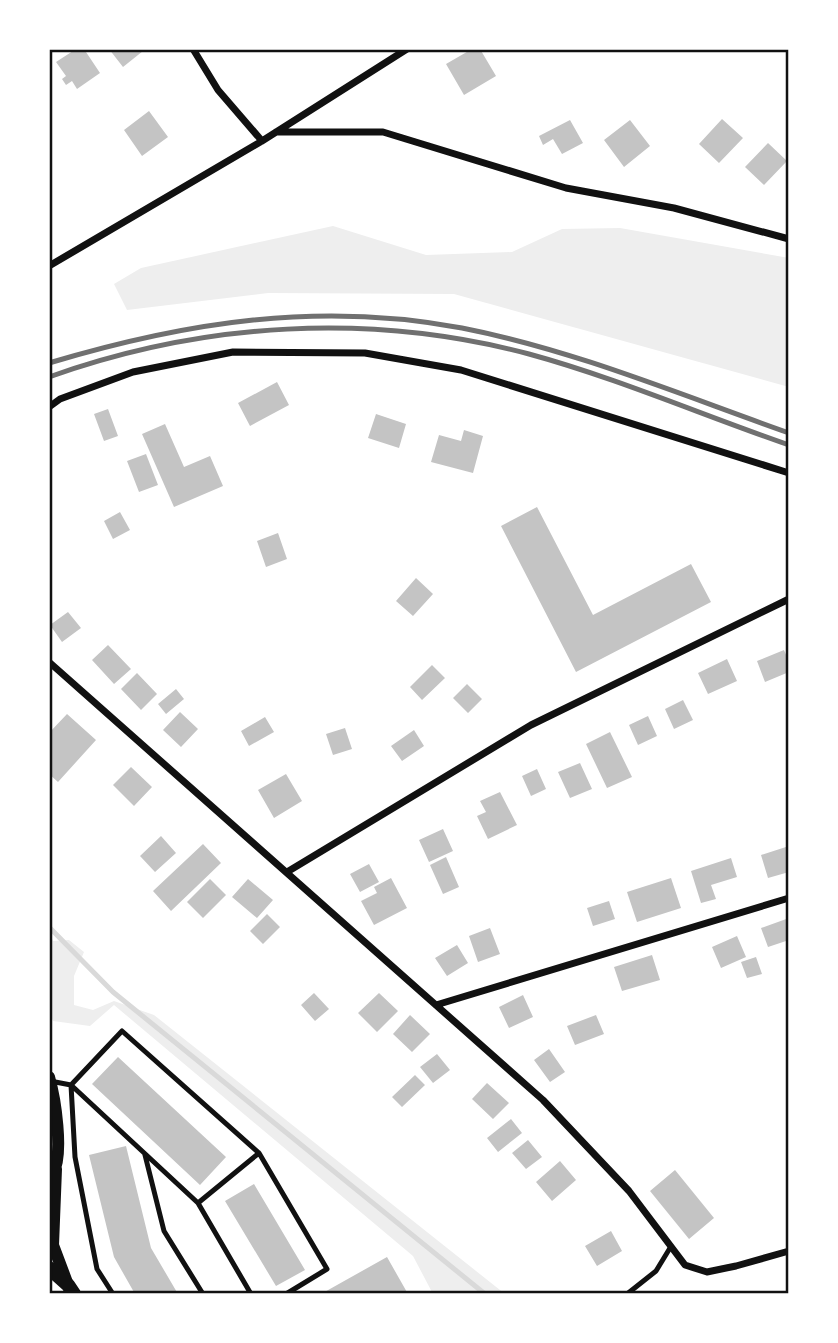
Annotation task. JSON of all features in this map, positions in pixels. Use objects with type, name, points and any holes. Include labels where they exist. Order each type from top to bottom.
[{"type":"main road","points":[[49,1268],[71,1289]]},
{"type":"street","points":[[193,49],[218,90],[262,141]]},
{"type":"street","points":[[49,266],[262,141],[407,49]]},
{"type":"street","points":[[276,132],[383,132],[566,188],[674,208],[789,239]]},
{"type":"street","points":[[49,407],[60,399],[133,372],[233,352],[365,353],[472,373],[789,472]]},
{"type":"street","points":[[287,872],[531,725],[789,599]]},
{"type":"street","points":[[49,662],[543,1100],[629,1191],[685,1265],[707,1272],[789,1251]]},
{"type":"street","points":[[436,1005],[789,898]]},
{"type":"street","points":[[50,1079],[55,1099],[58,1136],[52,1174],[53,1245],[71,1289]]},
{"type":"lane","points":[[113,1294],[97,1269],[75,1157],[71,1085],[122,1031],[259,1153],[327,1269],[286,1294]]},
{"type":"lane","points":[[50,1079],[71,1085],[198,1203],[251,1294]]},
{"type":"lane","points":[[198,1203],[259,1153]]},
{"type":"lane","points":[[145,1155],[164,1231],[203,1294]]},
{"type":"lane","points":[[627,1294],[656,1271],[670,1248]]},
{"type":"shaded area","points":[[333,226],[426,255],[512,252],[562,229],[620,228],[789,258],[789,387],[454,294],[268,293],[127,310],[114,284],[141,268]]},
{"type":"shaded area","points":[[49,931],[53,941],[69,940],[84,952],[74,976],[74,1005],[93,1010],[114,1001],[154,1015],[505,1294],[433,1294],[413,1256],[114,1005],[90,1026],[53,1021],[49,1012]]},
{"type":"building","points":[[76,49],[84,49],[100,73],[77,89],[72,81],[66,85],[62,79],[66,76],[56,62]]},
{"type":"building","points":[[109,49],[141,49],[143,51],[123,67]]},
{"type":"building","points":[[472,49],[480,49],[496,76],[464,95],[446,64]]},
{"type":"building","points":[[149,111],[168,137],[142,156],[124,130]]},
{"type":"building","points":[[722,119],[743,138],[719,163],[699,144]]},
{"type":"building","points":[[570,120],[583,143],[562,154],[553,139],[543,145],[539,136]]},
{"type":"building","points":[[630,120],[650,146],[624,167],[604,140]]},
{"type":"building","points":[[768,143],[787,161],[764,185],[745,167]]},
{"type":"building","points":[[277,382],[289,405],[250,426],[238,403]]},
{"type":"building","points":[[108,409],[118,436],[104,441],[94,414]]},
{"type":"building","points":[[376,414],[406,424],[399,448],[368,438]]},
{"type":"building","points":[[165,424],[184,467],[210,456],[223,486],[174,507],[142,434]]},
{"type":"building","points":[[464,430],[483,436],[473,473],[431,462],[439,435],[461,441]]},
{"type":"building","points":[[146,454],[158,485],[139,492],[127,461]]},
{"type":"building","points":[[537,507],[593,615],[691,564],[711,602],[576,672],[501,526]]},
{"type":"building","points":[[120,512],[130,530],[113,539],[104,521]]},
{"type":"building","points":[[278,533],[287,559],[266,567],[257,541]]},
{"type":"building","points":[[416,578],[433,594],[413,616],[396,601]]},
{"type":"building","points":[[68,612],[81,628],[62,642],[50,625]]},
{"type":"building","points":[[108,645],[131,669],[114,684],[92,660]]},
{"type":"building","points":[[784,650],[789,662],[789,672],[765,682],[757,661]]},
{"type":"building","points":[[727,659],[737,681],[708,694],[698,673]]},
{"type":"building","points":[[432,665],[445,678],[422,700],[410,687]]},
{"type":"building","points":[[137,673],[157,694],[141,710],[121,689]]},
{"type":"building","points":[[467,684],[482,699],[468,713],[453,698]]},
{"type":"building","points":[[176,689],[184,699],[166,714],[158,704]]},
{"type":"building","points":[[683,700],[693,720],[674,729],[665,709]]},
{"type":"building","points":[[180,712],[198,729],[181,747],[163,730]]},
{"type":"building","points":[[67,714],[96,740],[58,782],[49,774],[49,733]]},
{"type":"building","points":[[648,716],[657,736],[638,745],[629,725]]},
{"type":"building","points":[[265,717],[274,732],[249,746],[241,731]]},
{"type":"building","points":[[345,728],[352,749],[333,755],[326,734]]},
{"type":"building","points":[[414,730],[424,746],[402,761],[391,746]]},
{"type":"building","points":[[610,732],[632,777],[607,788],[586,744]]},
{"type":"building","points":[[580,763],[592,789],[570,798],[558,772]]},
{"type":"building","points":[[131,767],[152,787],[134,806],[113,785]]},
{"type":"building","points":[[537,769],[546,789],[531,796],[522,776]]},
{"type":"building","points":[[286,774],[302,801],[274,818],[258,790]]},
{"type":"building","points":[[500,792],[517,825],[488,839],[477,816],[486,812],[480,801]]},
{"type":"building","points":[[443,829],[453,851],[429,862],[419,840]]},
{"type":"building","points":[[161,836],[176,853],[155,872],[140,856]]},
{"type":"building","points":[[203,844],[221,863],[171,911],[153,891]]},
{"type":"building","points":[[789,846],[789,872],[768,878],[761,855]]},
{"type":"building","points":[[446,857],[459,887],[443,894],[430,865]]},
{"type":"building","points":[[731,858],[737,877],[711,885],[716,899],[701,903],[691,871]]},
{"type":"building","points":[[369,864],[379,882],[360,892],[350,874]]},
{"type":"building","points":[[391,878],[407,908],[374,925],[361,901],[377,893],[374,887]]},
{"type":"building","points":[[671,878],[681,908],[637,922],[627,892]]},
{"type":"building","points":[[210,879],[226,895],[203,918],[187,902]]},
{"type":"building","points":[[248,879],[273,900],[257,918],[232,897]]},
{"type":"building","points":[[609,901],[615,919],[593,926],[587,908]]},
{"type":"building","points":[[267,914],[280,927],[263,944],[250,931]]},
{"type":"building","points":[[789,918],[789,940],[768,947],[761,928]]},
{"type":"building","points":[[490,928],[500,954],[478,962],[469,936]]},
{"type":"building","points":[[737,936],[746,957],[721,968],[712,947]]},
{"type":"building","points":[[457,945],[468,963],[447,976],[435,958]]},
{"type":"building","points":[[652,955],[660,980],[622,991],[614,967]]},
{"type":"building","points":[[756,957],[762,974],[747,978],[741,962]]},
{"type":"building","points":[[314,993],[329,1009],[315,1021],[301,1005]]},
{"type":"building","points":[[379,993],[398,1011],[377,1032],[358,1013]]},
{"type":"building","points":[[523,995],[533,1017],[509,1028],[499,1007]]},
{"type":"building","points":[[410,1015],[430,1034],[412,1052],[393,1034]]},
{"type":"building","points":[[596,1015],[604,1034],[575,1045],[567,1026]]},
{"type":"building","points":[[549,1049],[565,1072],[550,1082],[534,1060]]},
{"type":"building","points":[[437,1054],[450,1070],[433,1083],[420,1067]]},
{"type":"building","points":[[118,1057],[226,1157],[200,1185],[92,1084]]},
{"type":"building","points":[[415,1075],[425,1085],[402,1107],[392,1097]]},
{"type":"building","points":[[487,1083],[509,1103],[493,1119],[472,1099]]},
{"type":"building","points":[[511,1119],[522,1133],[498,1152],[487,1138]]},
{"type":"building","points":[[528,1140],[542,1157],[526,1169],[512,1153]]},
{"type":"building","points":[[126,1146],[151,1248],[178,1294],[135,1294],[114,1257],[89,1155]]},
{"type":"building","points":[[560,1161],[576,1180],[552,1201],[536,1182]]},
{"type":"building","points":[[675,1170],[714,1218],[689,1239],[650,1191]]},
{"type":"building","points":[[254,1184],[305,1270],[276,1286],[225,1201]]},
{"type":"building","points":[[611,1231],[622,1251],[597,1266],[585,1246]]},
{"type":"building","points":[[387,1257],[408,1294],[321,1294]]},
{"type":"waterway","points":[[49,927],[113,992],[485,1294]]},
{"type":"railway","points":[[49,363],[151,336],[253,320],[305,316],[409,320],[462,328],[545,348],[627,374],[789,433]]},
{"type":"railway","points":[[49,377],[107,358],[227,334],[348,328],[409,332],[529,354],[627,385],[789,445]]}]
